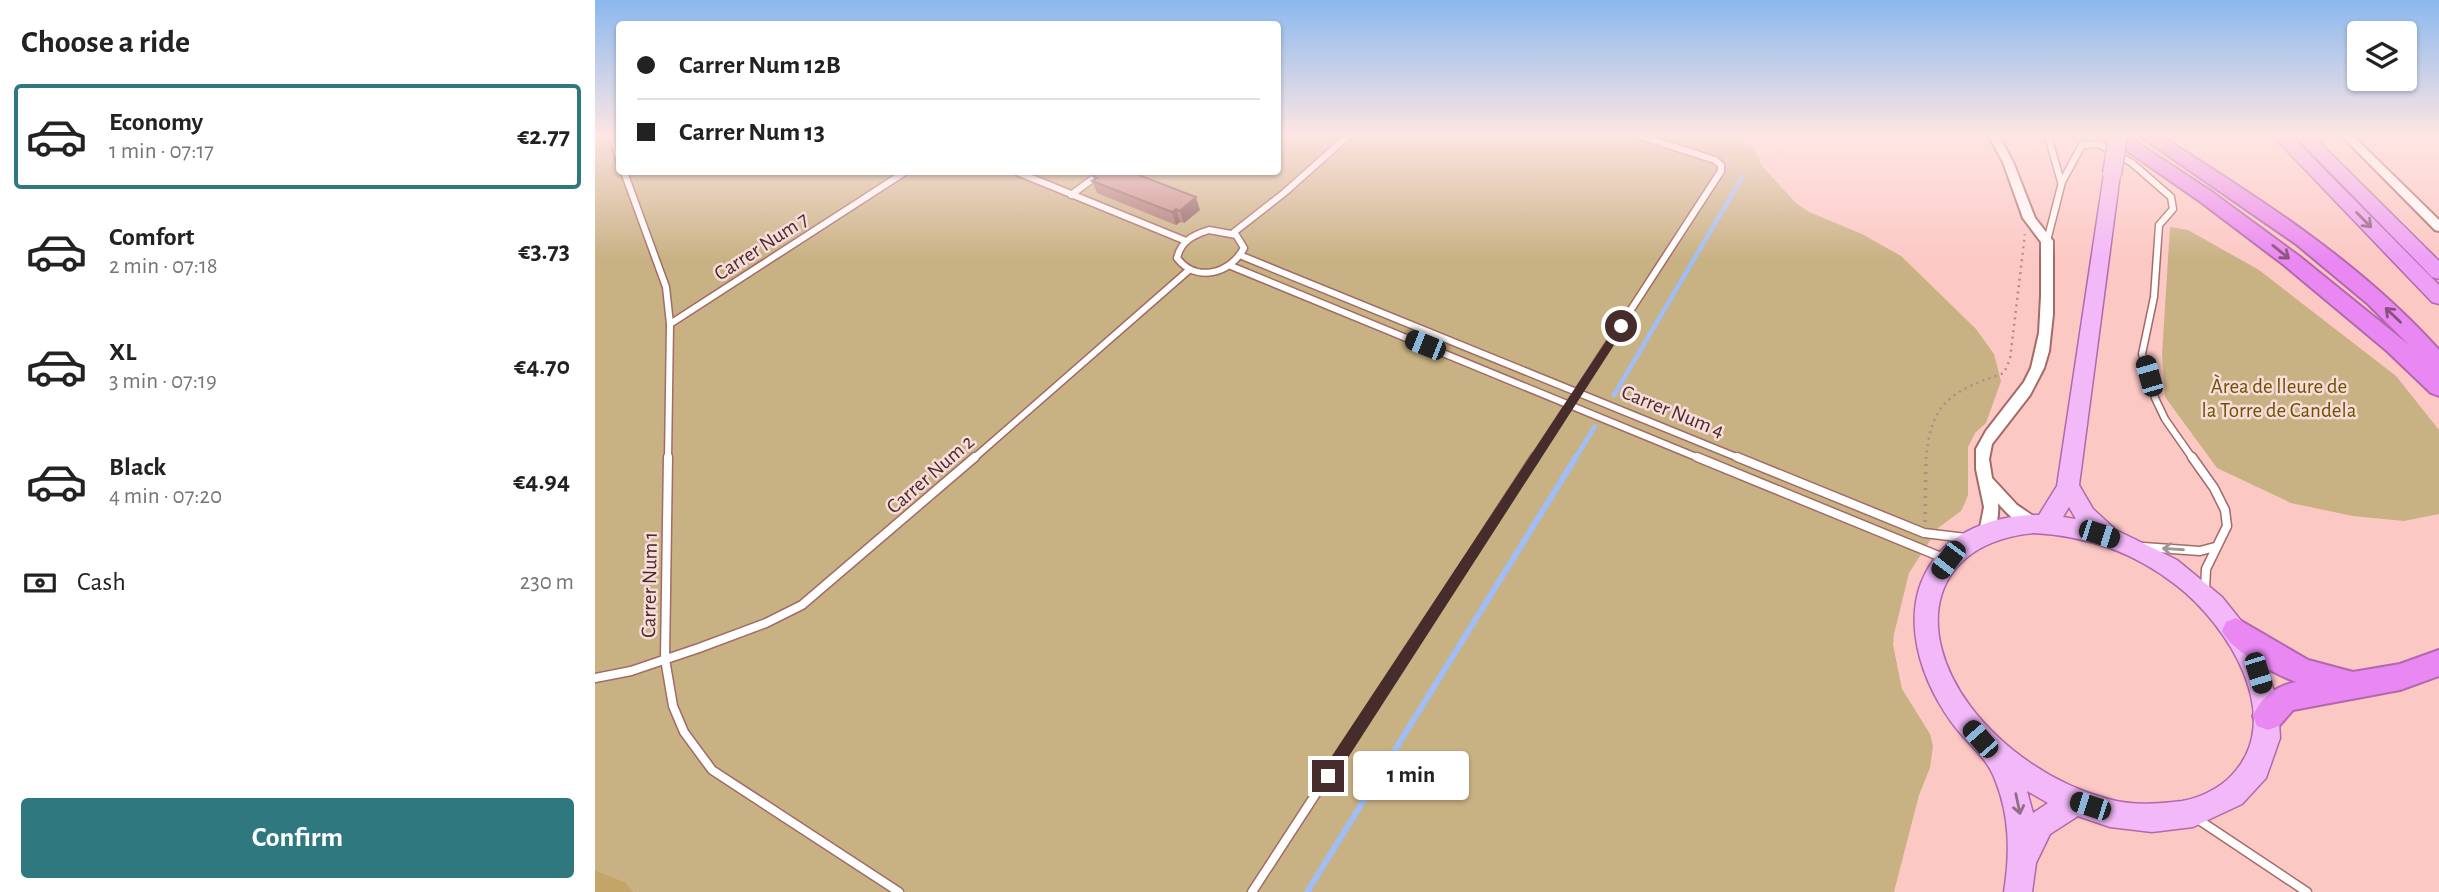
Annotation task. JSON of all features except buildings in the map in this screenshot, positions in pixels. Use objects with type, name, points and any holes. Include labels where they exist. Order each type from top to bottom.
[{"type":"highway","points":[[2178,178],[2270,243],[2405,354],[2439,387]]},
{"type":"highway","points":[[2213,178],[2334,265],[2388,309],[2439,365]]},
{"type":"highway","points":[[2323,178],[2439,297]]},
{"type":"highway","points":[[2345,178],[2439,272]]},
{"type":"highway","points":[[2236,631],[2277,661],[2322,679],[2363,684]]},
{"type":"highway","points":[[2268,716],[2285,698],[2400,677],[2439,663]]},
{"type":"main road","points":[[2039,524],[2057,508],[2068,486],[2111,178]]},
{"type":"main road","points":[[2068,486],[2085,514],[2122,542],[2170,568],[2205,596],[2236,631],[2258,673],[2268,716],[2266,739],[2260,760],[2249,778],[2233,794],[2213,806],[2190,814],[2163,817],[2105,811],[2075,802],[2034,781],[1980,739],[1952,704],[1934,667],[1929,649],[1925,615],[1939,571],[1948,560],[1982,535],[2039,524],[2071,527],[2122,542]]},
{"type":"main road","points":[[1998,755],[2015,792],[2024,857]]},
{"type":"main road","points":[[2018,892],[2024,857],[2040,824],[2075,802]]},
{"type":"street","points":[[1982,535],[1993,516],[1982,454],[1984,446],[2011,412],[2039,367],[2046,323],[2047,241],[2036,232],[2030,221],[2015,178]]},
{"type":"street","points":[[2389,178],[2439,227]]},
{"type":"street","points":[[1987,479],[2013,509],[2039,524]]},
{"type":"lane","name":"Carrer Num 1","points":[[626,178],[666,287],[670,324],[665,659],[669,698],[677,724],[693,750],[712,770],[899,892]]},
{"type":"lane","name":"Carrer Num 7","points":[[670,324],[896,178]]},
{"type":"lane","points":[[1030,178],[1186,241]]},
{"type":"lane","points":[[1071,195],[1094,178]]},
{"type":"lane","points":[[1233,233],[1302,178]]},
{"type":"lane","points":[[1252,892],[1717,178]]},
{"type":"lane","points":[[2060,178],[2061,182]]},
{"type":"lane","points":[[2047,241],[2063,178]]},
{"type":"lane","points":[[2149,178],[2171,197],[2173,209],[2159,225],[2154,296],[2142,354],[2155,398],[2165,419],[2214,488],[2225,510],[2227,526],[2206,569],[2205,596]]},
{"type":"lane","points":[[1209,230],[1233,233],[1243,241],[1242,256],[1231,266],[1207,273],[1189,270],[1177,258],[1178,251],[1186,241],[1209,230]]},
{"type":"lane","name":"Carrer Num 4","points":[[1242,256],[1924,533],[1949,538],[1982,535]]},
{"type":"lane","name":"Carrer Num 4","points":[[1231,266],[1948,560]]},
{"type":"lane","name":"Carrer Num 2","points":[[595,678],[631,671],[766,623],[802,605],[868,551],[1189,270]]},
{"type":"lane","points":[[2122,542],[2200,551],[2215,547]]},
{"type":"lane","points":[[2190,814],[2307,892]]},
{"type":"path","points":[[1924,533],[1925,455],[1933,419],[1944,401],[1960,391],[2004,373],[2010,359],[2022,275],[2024,237],[2030,221]]},
{"type":"green space","points":[[595,178],[1773,178],[1796,203],[1809,212],[1862,234],[1901,256],[1976,329],[1994,354],[2001,381],[1986,423],[1975,433],[1968,447],[1968,495],[1961,511],[1938,528],[1909,573],[1894,634],[1893,645],[1902,689],[1930,734],[1933,746],[1930,768],[1919,795],[1894,892],[634,892],[625,882],[595,870]]},
{"type":"green space","name":"Àrea de lleure de la Torre de Candela","points":[[2170,227],[2188,230],[2259,270],[2396,376],[2439,430],[2439,514],[2404,521],[2353,516],[2291,503],[2217,468],[2165,397],[2162,355]]},
{"type":"shaded area","points":[[595,870],[625,882],[634,892],[595,892]]},
{"type":"waterway","points":[[1614,395],[1742,178]]},
{"type":"waterway","points":[[1575,459],[1595,426]]},
{"type":"waterway","points":[[1307,892],[1576,457]]},
{"type":"route","points":[[1328,776],[1621,326]]}]
